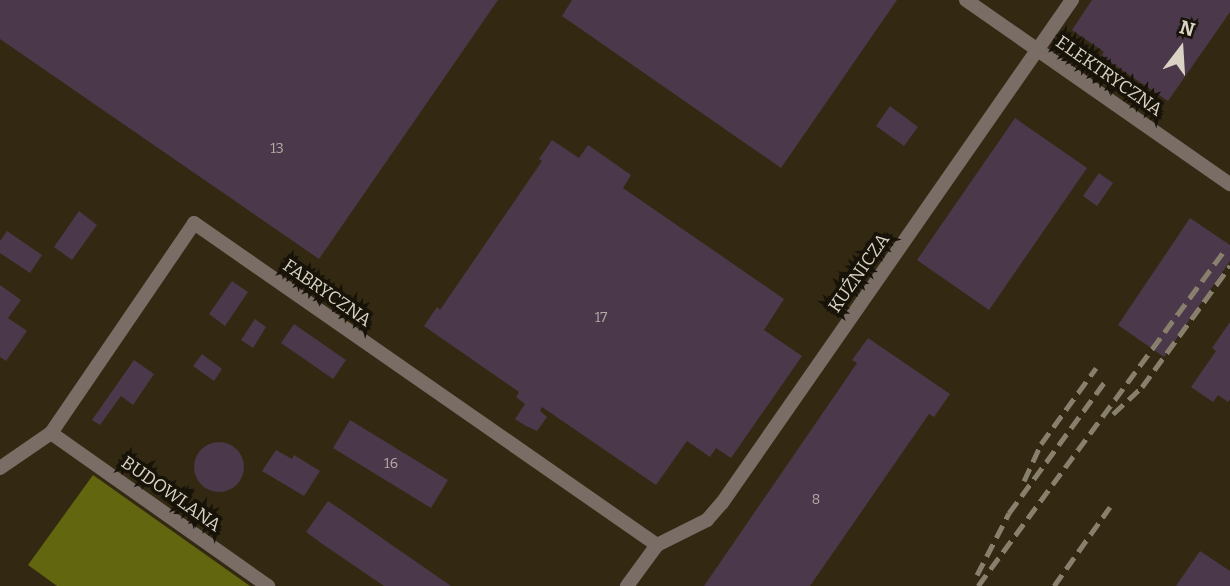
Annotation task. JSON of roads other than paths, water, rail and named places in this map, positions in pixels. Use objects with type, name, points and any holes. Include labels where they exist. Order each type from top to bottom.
[{"type":"street","name":"ELEKTRYCZNA","points":[[966,0],[1230,184]]},
{"type":"street","name":"KUŹNICZA","points":[[657,545],[707,520],[722,503],[1072,0]]},
{"type":"street","name":"FABRYCZNA","points":[[0,468],[51,433],[194,223],[657,545]]},
{"type":"street","name":"BUDOWLANA","points":[[51,433],[268,586]]},
{"type":"street","points":[[627,586],[657,545]]},
{"type":"railway","points":[[978,586],[1225,250]]},
{"type":"railway","points":[[1113,414],[1142,387],[1230,266]]},
{"type":"railway","points":[[1024,481],[1041,444],[1096,368]]},
{"type":"railway","points":[[977,575],[1009,513],[1106,380]]},
{"type":"railway","points":[[1054,586],[1110,507]]}]
